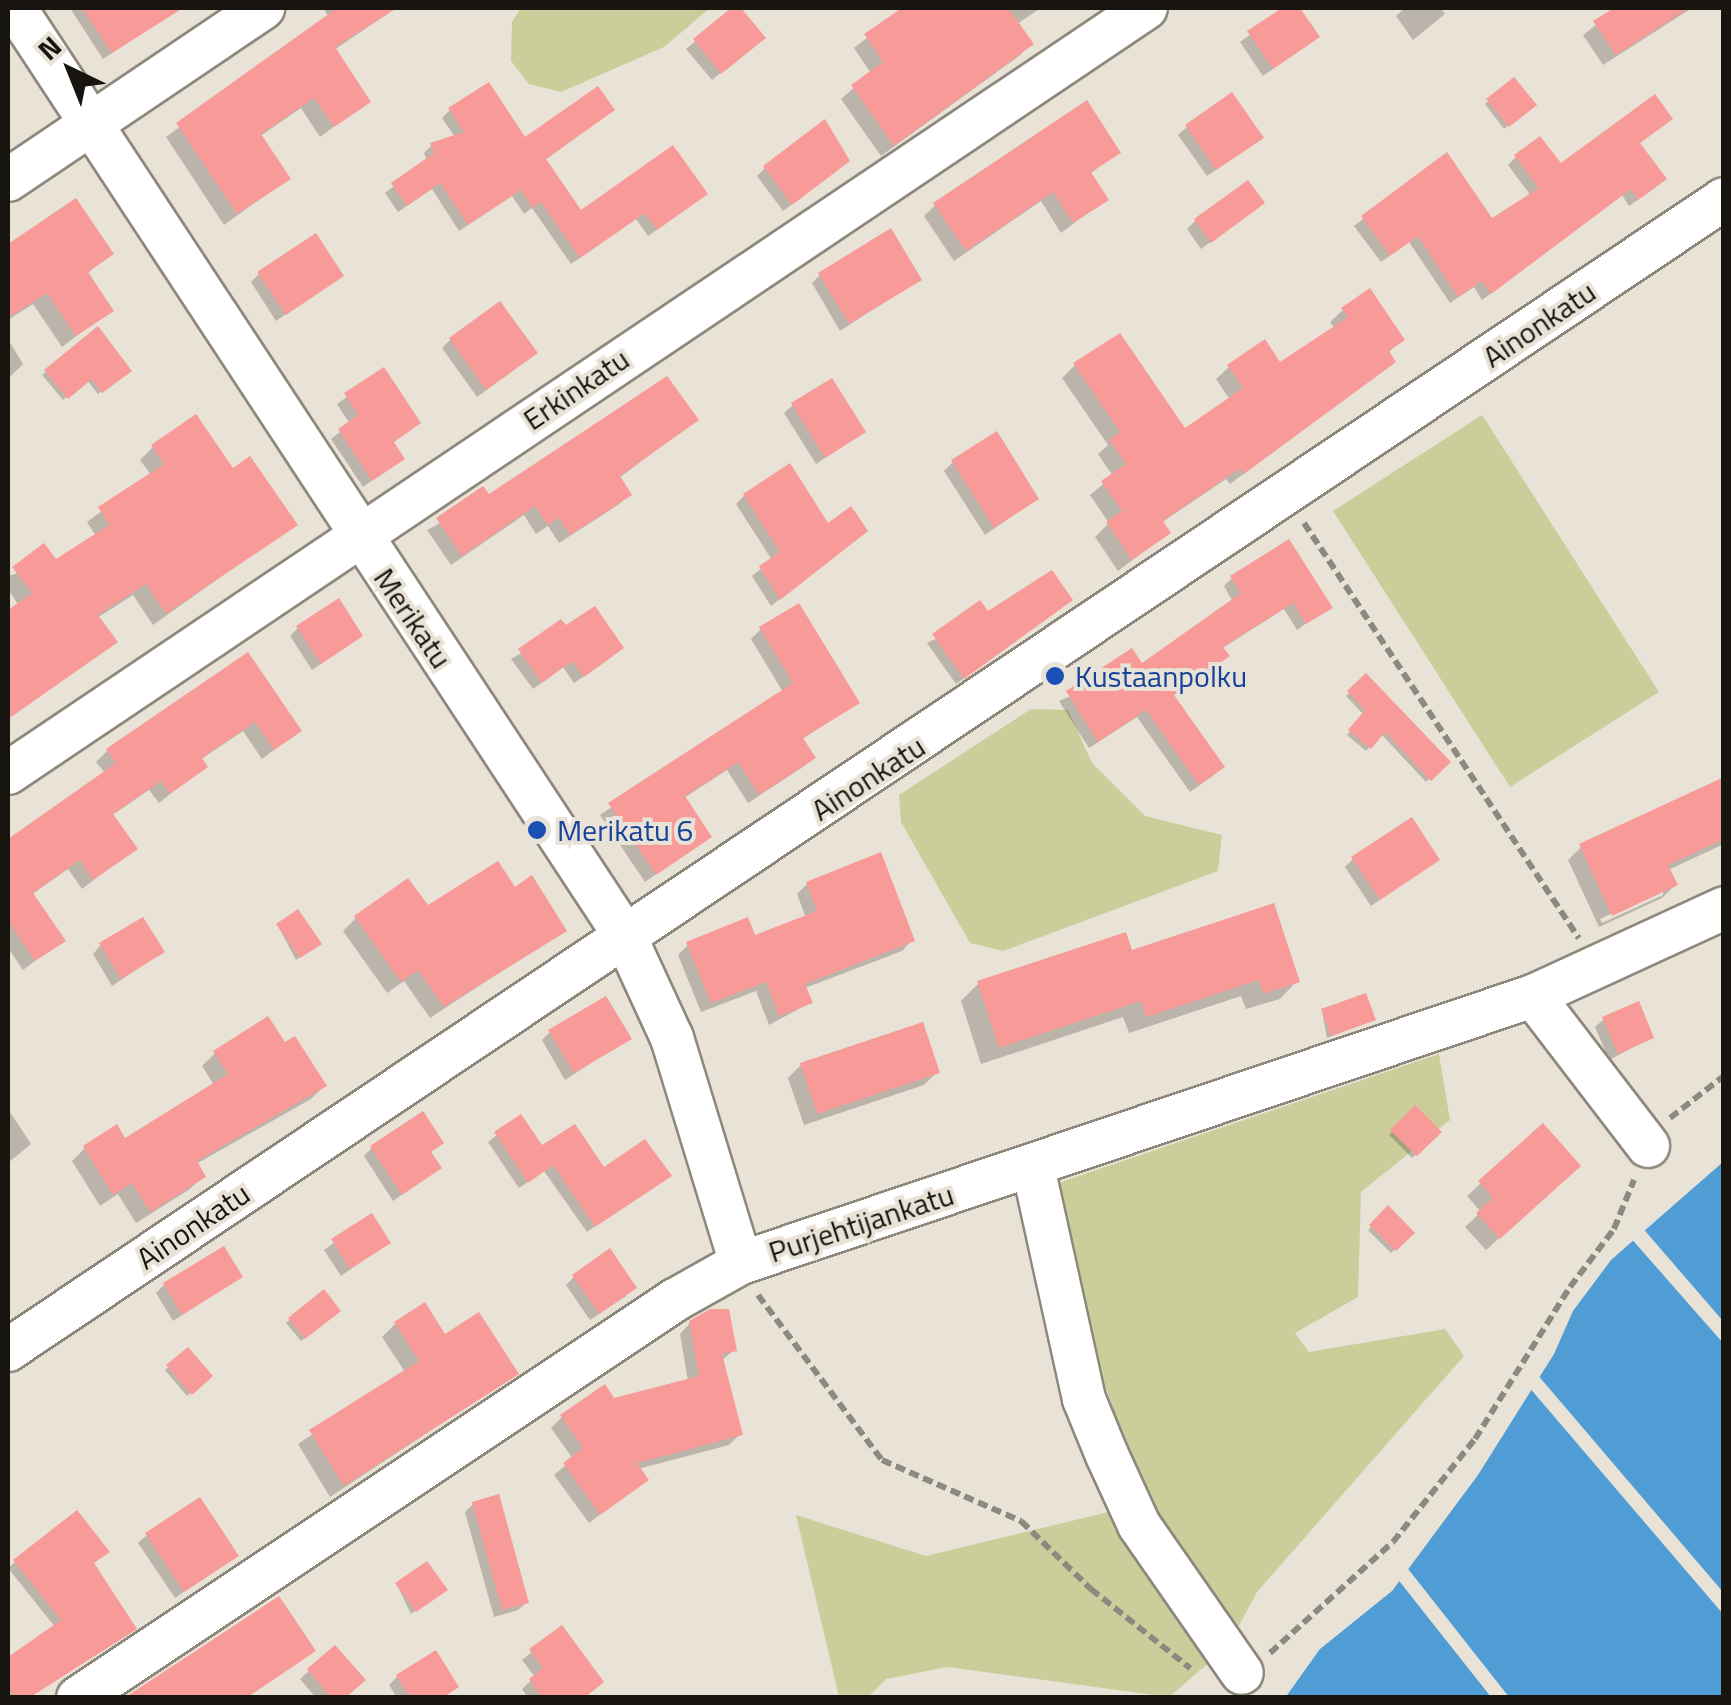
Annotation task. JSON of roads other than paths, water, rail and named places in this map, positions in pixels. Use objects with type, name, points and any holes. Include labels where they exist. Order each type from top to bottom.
[{"type":"street","name":"Merikatu","points":[[15,8],[357,534],[625,936],[672,1038],[740,1262]]},
{"type":"street","points":[[8,180],[263,8]]},
{"type":"street","name":"Erkinkatu","points":[[8,773],[357,534],[1146,8]]},
{"type":"street","name":"Ainonkatu","points":[[8,1350],[1287,497],[1724,199]]},
{"type":"street","name":"Purjehtijankatu","points":[[78,1698],[740,1262],[1033,1167],[1533,996],[1724,908]]},
{"type":"street","points":[[1533,996],[1648,1146]]},
{"type":"street","points":[[1033,1167],[1084,1399],[1107,1455],[1140,1526],[1242,1673]]},
{"type":"water","points":[[1723,1162],[1723,1697],[1285,1698],[1320,1649],[1392,1591],[1478,1475],[1554,1354],[1573,1311],[1611,1260]]},
{"type":"place","name":"Kustaanpolku","points":[[1055,676]]},
{"type":"place","name":"Merikatu 6","points":[[537,830]]}]
